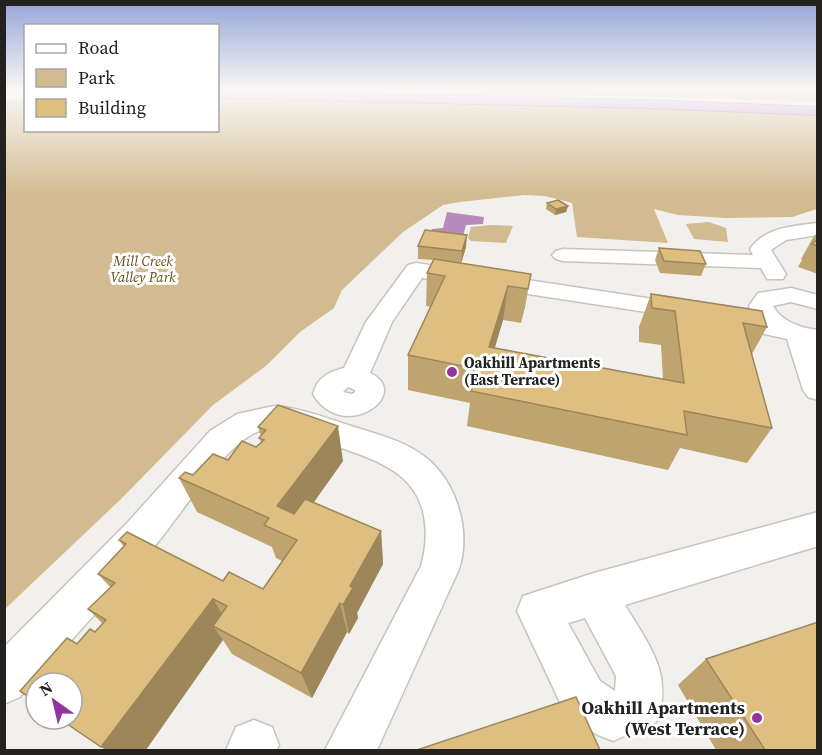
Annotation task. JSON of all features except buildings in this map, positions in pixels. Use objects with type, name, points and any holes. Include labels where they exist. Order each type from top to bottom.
[{"type":"street","points":[[791,295],[765,262],[760,249],[769,239],[785,232],[818,229]]},
{"type":"street","points":[[563,255],[765,262]]},
{"type":"street","points":[[354,376],[379,322],[416,270],[689,311],[801,334]]},
{"type":"street","points":[[818,302],[791,295],[772,295],[762,302],[761,306],[768,318],[801,334],[818,390]]},
{"type":"street","points":[[4,681],[141,534],[221,440],[253,421],[265,417],[288,416],[391,452],[406,462],[433,489],[443,515],[445,546],[435,578],[396,664],[350,750]]},
{"type":"street","points":[[594,593],[818,529]]},
{"type":"green space","name":"Mill Creek Valley Park","points":[[5,125],[24,125],[24,132],[219,132],[219,125],[817,125],[817,209],[792,217],[725,218],[678,215],[654,209],[668,243],[577,237],[572,203],[545,196],[524,195],[443,205],[403,232],[342,290],[334,308],[300,332],[267,365],[213,405],[121,499],[5,609]]},
{"type":"green space","points":[[709,222],[726,228],[728,242],[694,239],[686,224]]},
{"type":"green space","points":[[513,226],[506,243],[471,241],[468,238],[471,227]]},
{"type":"shaded area","points":[[447,212],[484,217],[483,224],[466,225],[462,240],[430,235],[432,229],[443,228]]},
{"type":"place","name":"Oakhill Apartments (East Terrace)","points":[[452,372]]},
{"type":"place","name":"Oakhill Apartments (West Terrace)","points":[[757,718]]}]
